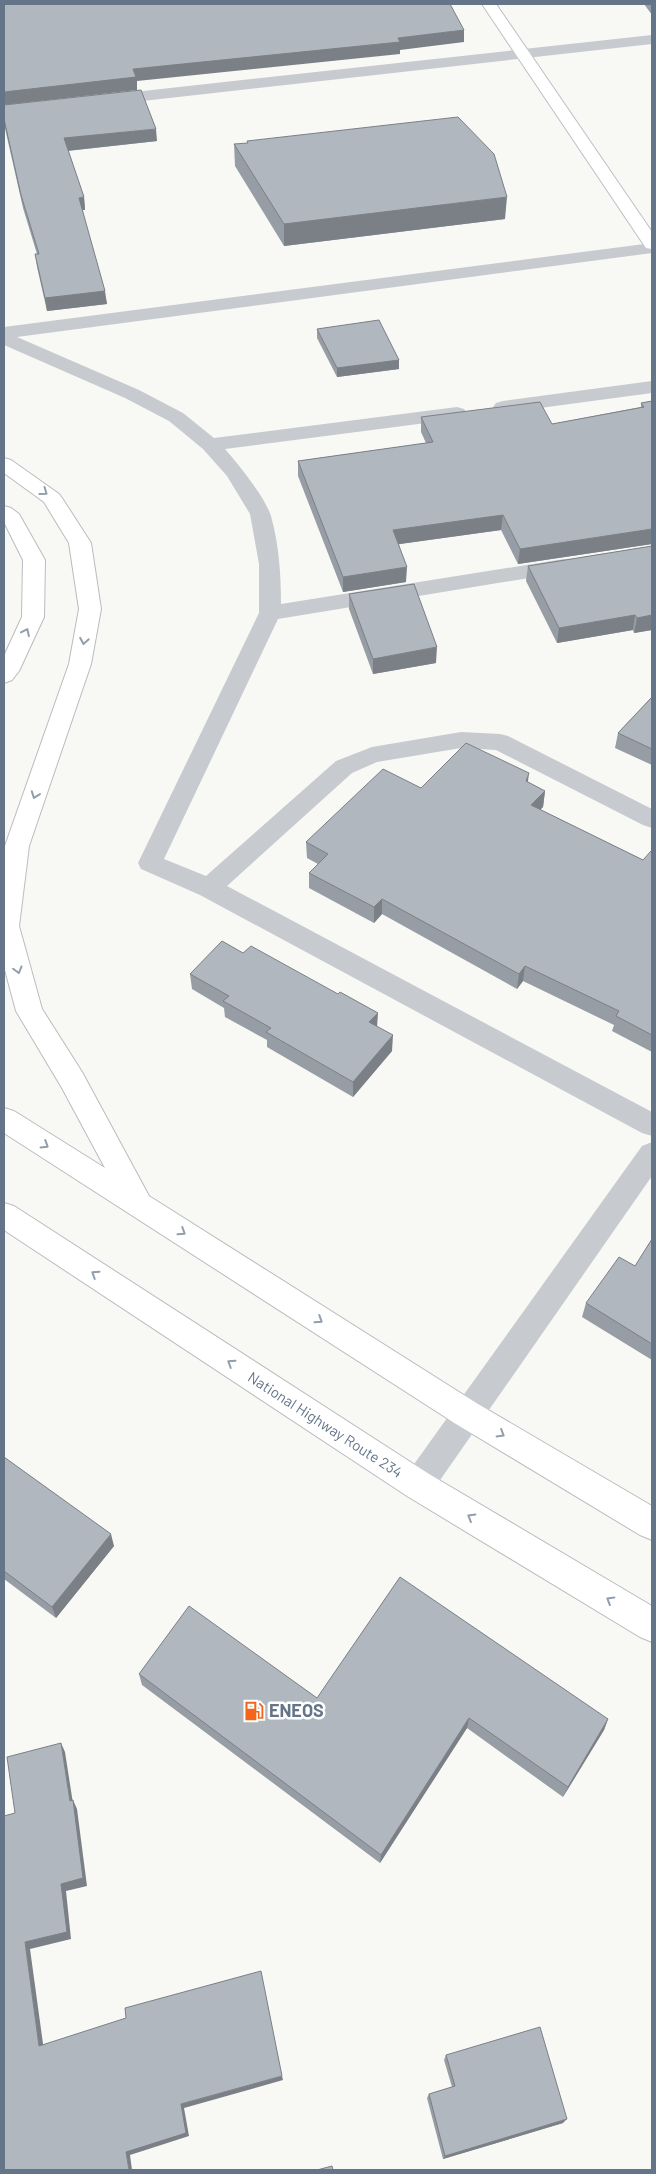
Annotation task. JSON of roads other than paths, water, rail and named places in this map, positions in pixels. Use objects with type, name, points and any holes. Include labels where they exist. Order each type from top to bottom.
[{"type":"main road","points":[[489,4],[652,246]]},
{"type":"main road","points":[[4,464],[52,498],[80,543],[90,609],[80,664],[17,846],[6,926],[28,1011],[72,1080],[139,1204]]},
{"type":"main road","points":[[4,512],[12,518],[34,560],[33,617],[8,671],[4,675]]},
{"type":"main road","points":[[4,1119],[467,1414],[652,1524]]},
{"type":"main road","name":"National Highway Route 234","points":[[4,1215],[418,1485],[652,1625]]},
{"type":"street","points":[[92,102],[652,39]]},
{"type":"street","points":[[4,333],[652,246]]},
{"type":"street","points":[[4,338],[140,398],[176,416],[210,445],[235,473],[260,514],[270,564],[270,613],[150,863],[209,888],[652,1125]]},
{"type":"street","points":[[210,445],[652,387]]},
{"type":"street","points":[[270,613],[584,563]]},
{"type":"street","points":[[209,888],[344,767],[372,755],[462,740],[500,742],[652,819]]},
{"type":"street","points":[[418,1485],[652,1154]]},
{"type":"place","name":"ENEOS","points":[[254,1711]]}]
